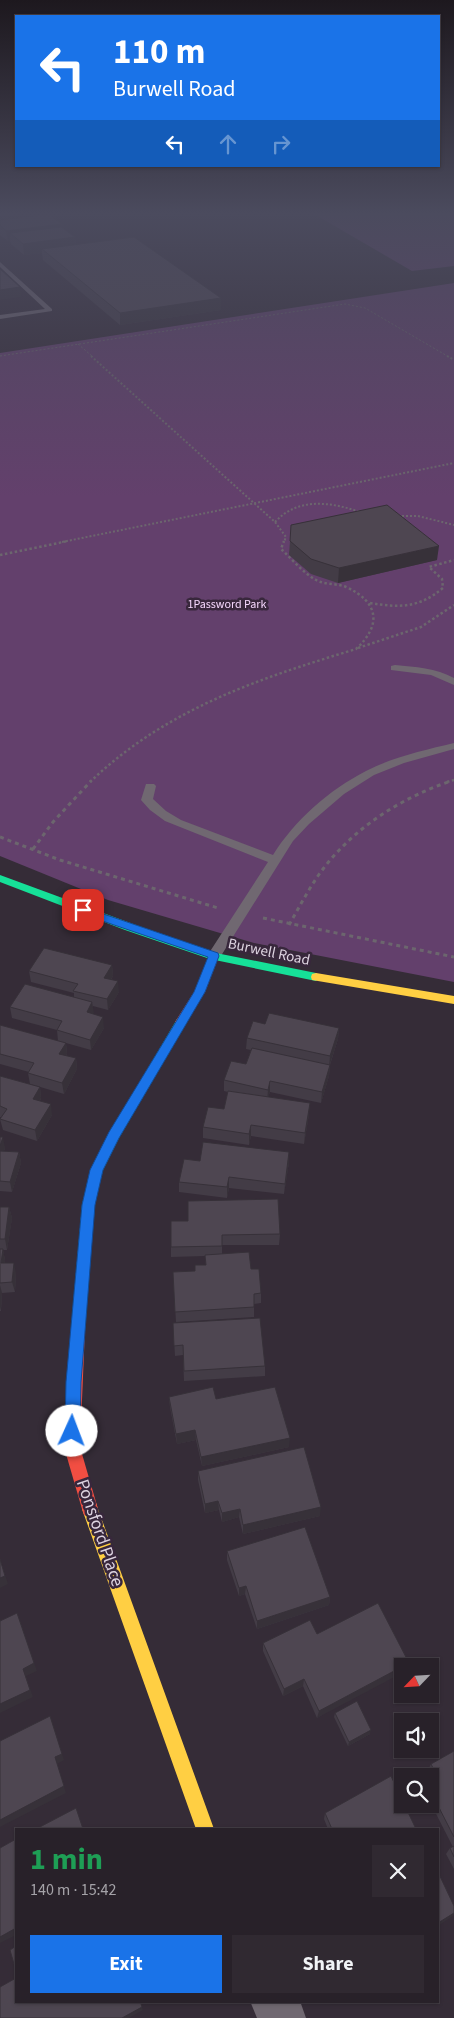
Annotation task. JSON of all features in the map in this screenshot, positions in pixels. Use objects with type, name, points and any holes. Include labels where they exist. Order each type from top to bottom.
[{"type":"street","name":"Burwell Road","points":[[0,878],[129,927],[214,956],[341,982],[454,1000]]},
{"type":"street","name":"Ponsford Place","points":[[205,1828],[92,1517],[72,1447],[74,1382],[88,1205],[97,1170],[114,1136],[200,992],[214,956]]},
{"type":"street","points":[[274,2003],[282,2018]]},
{"type":"lane","points":[[0,317],[50,310],[48,308]]},
{"type":"lane","points":[[394,668],[427,671],[446,677],[454,682]]},
{"type":"lane","points":[[214,956],[289,839],[305,821],[357,780],[400,761],[454,746]]},
{"type":"lane","points":[[150,786],[147,800],[158,813],[178,824],[276,861]]},
{"type":"path","points":[[0,356],[318,308]]},
{"type":"path","points":[[365,308],[454,360]]},
{"type":"path","points":[[78,344],[275,522],[286,537],[281,549],[288,556],[317,580],[346,587],[369,603],[374,610],[372,629],[368,639],[356,648]]},
{"type":"path","points":[[0,555],[453,464]]},
{"type":"path","points":[[275,522],[279,516],[288,510],[321,503],[343,506],[365,515]]},
{"type":"path","points":[[392,516],[418,516],[454,525]]},
{"type":"path","points":[[369,603],[394,607],[427,602],[443,588],[442,580],[429,568],[454,560]]},
{"type":"path","points":[[33,849],[53,822],[93,780],[126,752],[173,720],[239,687],[410,632],[428,624],[454,604]]},
{"type":"path","points":[[288,925],[323,869],[348,841],[377,817],[405,800],[454,780]]},
{"type":"green space","name":"1Password Park","points":[[291,308],[454,308],[454,982],[254,943],[108,900],[0,856],[0,353]]},
{"type":"building","points":[[114,308],[152,308],[120,313]]},
{"type":"building","points":[[387,505],[439,546],[339,568],[311,559],[290,541],[291,525]]},
{"type":"building","points":[[44,948],[112,965],[104,978],[118,981],[107,999],[73,991],[78,984],[29,971]]},
{"type":"building","points":[[25,984],[92,1002],[87,1012],[103,1017],[90,1040],[57,1030],[62,1021],[10,1007]]},
{"type":"building","points":[[269,1013],[339,1028],[330,1056],[247,1038],[253,1021],[265,1024]]},
{"type":"building","points":[[0,1025],[66,1043],[59,1054],[76,1058],[62,1083],[28,1073],[34,1063],[0,1054]]},
{"type":"building","points":[[252,1048],[330,1065],[322,1092],[270,1081],[268,1090],[224,1080],[231,1061],[246,1064]]},
{"type":"building","points":[[0,1076],[40,1087],[33,1099],[51,1104],[35,1130],[0,1119],[7,1109],[0,1106]]},
{"type":"building","points":[[228,1091],[310,1103],[305,1133],[251,1125],[249,1134],[203,1127],[208,1107],[224,1109]]},
{"type":"building","points":[[203,1142],[289,1152],[285,1184],[229,1177],[227,1187],[179,1182],[184,1159],[200,1161]]},
{"type":"building","points":[[0,1151],[19,1152],[10,1182],[0,1181]]},
{"type":"building","points":[[278,1199],[280,1234],[222,1235],[222,1246],[171,1247],[171,1221],[188,1221],[188,1201]]},
{"type":"building","points":[[0,1207],[9,1207],[5,1239],[0,1239]]},
{"type":"building","points":[[0,1249],[3,1249],[1,1263],[14,1263],[12,1282],[0,1283]]},
{"type":"building","points":[[249,1252],[251,1269],[259,1269],[261,1293],[254,1294],[254,1307],[175,1312],[173,1272],[195,1271],[195,1265],[206,1265],[205,1255]]},
{"type":"building","points":[[260,1318],[265,1366],[184,1371],[183,1345],[174,1346],[173,1323]]},
{"type":"building","points":[[213,1387],[216,1399],[275,1387],[290,1438],[201,1457],[195,1430],[176,1434],[169,1397]]},
{"type":"building","points":[[304,1447],[321,1507],[243,1525],[240,1509],[222,1513],[218,1501],[205,1504],[198,1471]]},
{"type":"building","points":[[305,1527],[330,1597],[257,1621],[246,1586],[239,1588],[227,1551]]},
{"type":"building","points":[[0,1559],[5,1576],[0,1578]]},
{"type":"building","points":[[378,1603],[406,1658],[394,1658],[394,1671],[319,1711],[304,1679],[284,1689],[263,1643],[310,1620],[317,1634]]},
{"type":"building","points":[[17,1613],[34,1663],[23,1669],[30,1690],[0,1704],[0,1621]]},
{"type":"building","points":[[357,1701],[371,1730],[349,1742],[335,1713]]},
{"type":"building","points":[[50,1716],[62,1754],[55,1757],[64,1786],[0,1820],[0,1741]]},
{"type":"building","points":[[454,1751],[454,1837],[439,1808],[439,1768],[433,1768],[431,1764]]},
{"type":"building","points":[[391,1776],[394,1783],[394,1813],[408,1813],[416,1828],[332,1828],[325,1813]]},
{"type":"building","points":[[76,1808],[83,1828],[38,1828]]},
{"type":"building","points":[[15,1840],[15,1929],[0,1937],[0,1848]]},
{"type":"building","points":[[454,1846],[454,1857],[450,1848]]},
{"type":"building","points":[[439,1874],[454,1906],[454,1913],[439,1922]]},
{"type":"building","points":[[15,1947],[15,1968],[10,1950]]},
{"type":"building","points":[[15,1979],[15,2003],[141,2003],[142,2007],[122,2018],[0,2018],[0,1987]]},
{"type":"traffic: fast","points":[[0,878],[129,927],[214,956],[316,977]]},
{"type":"traffic: fast","points":[[78,1329],[88,1205],[97,1170],[114,1136],[181,1022]]},
{"type":"traffic: slow","points":[[316,977],[454,1000]]},
{"type":"traffic: slow","points":[[90,1509],[205,1828]]},
{"type":"traffic: jam","points":[[181,1022],[199,992],[214,956]]},
{"type":"traffic: jam","points":[[78,1329],[72,1447],[90,1509]]},
{"type":"route","points":[[72,1431],[88,1205],[97,1170],[114,1136],[200,992],[214,956],[83,910]]}]
